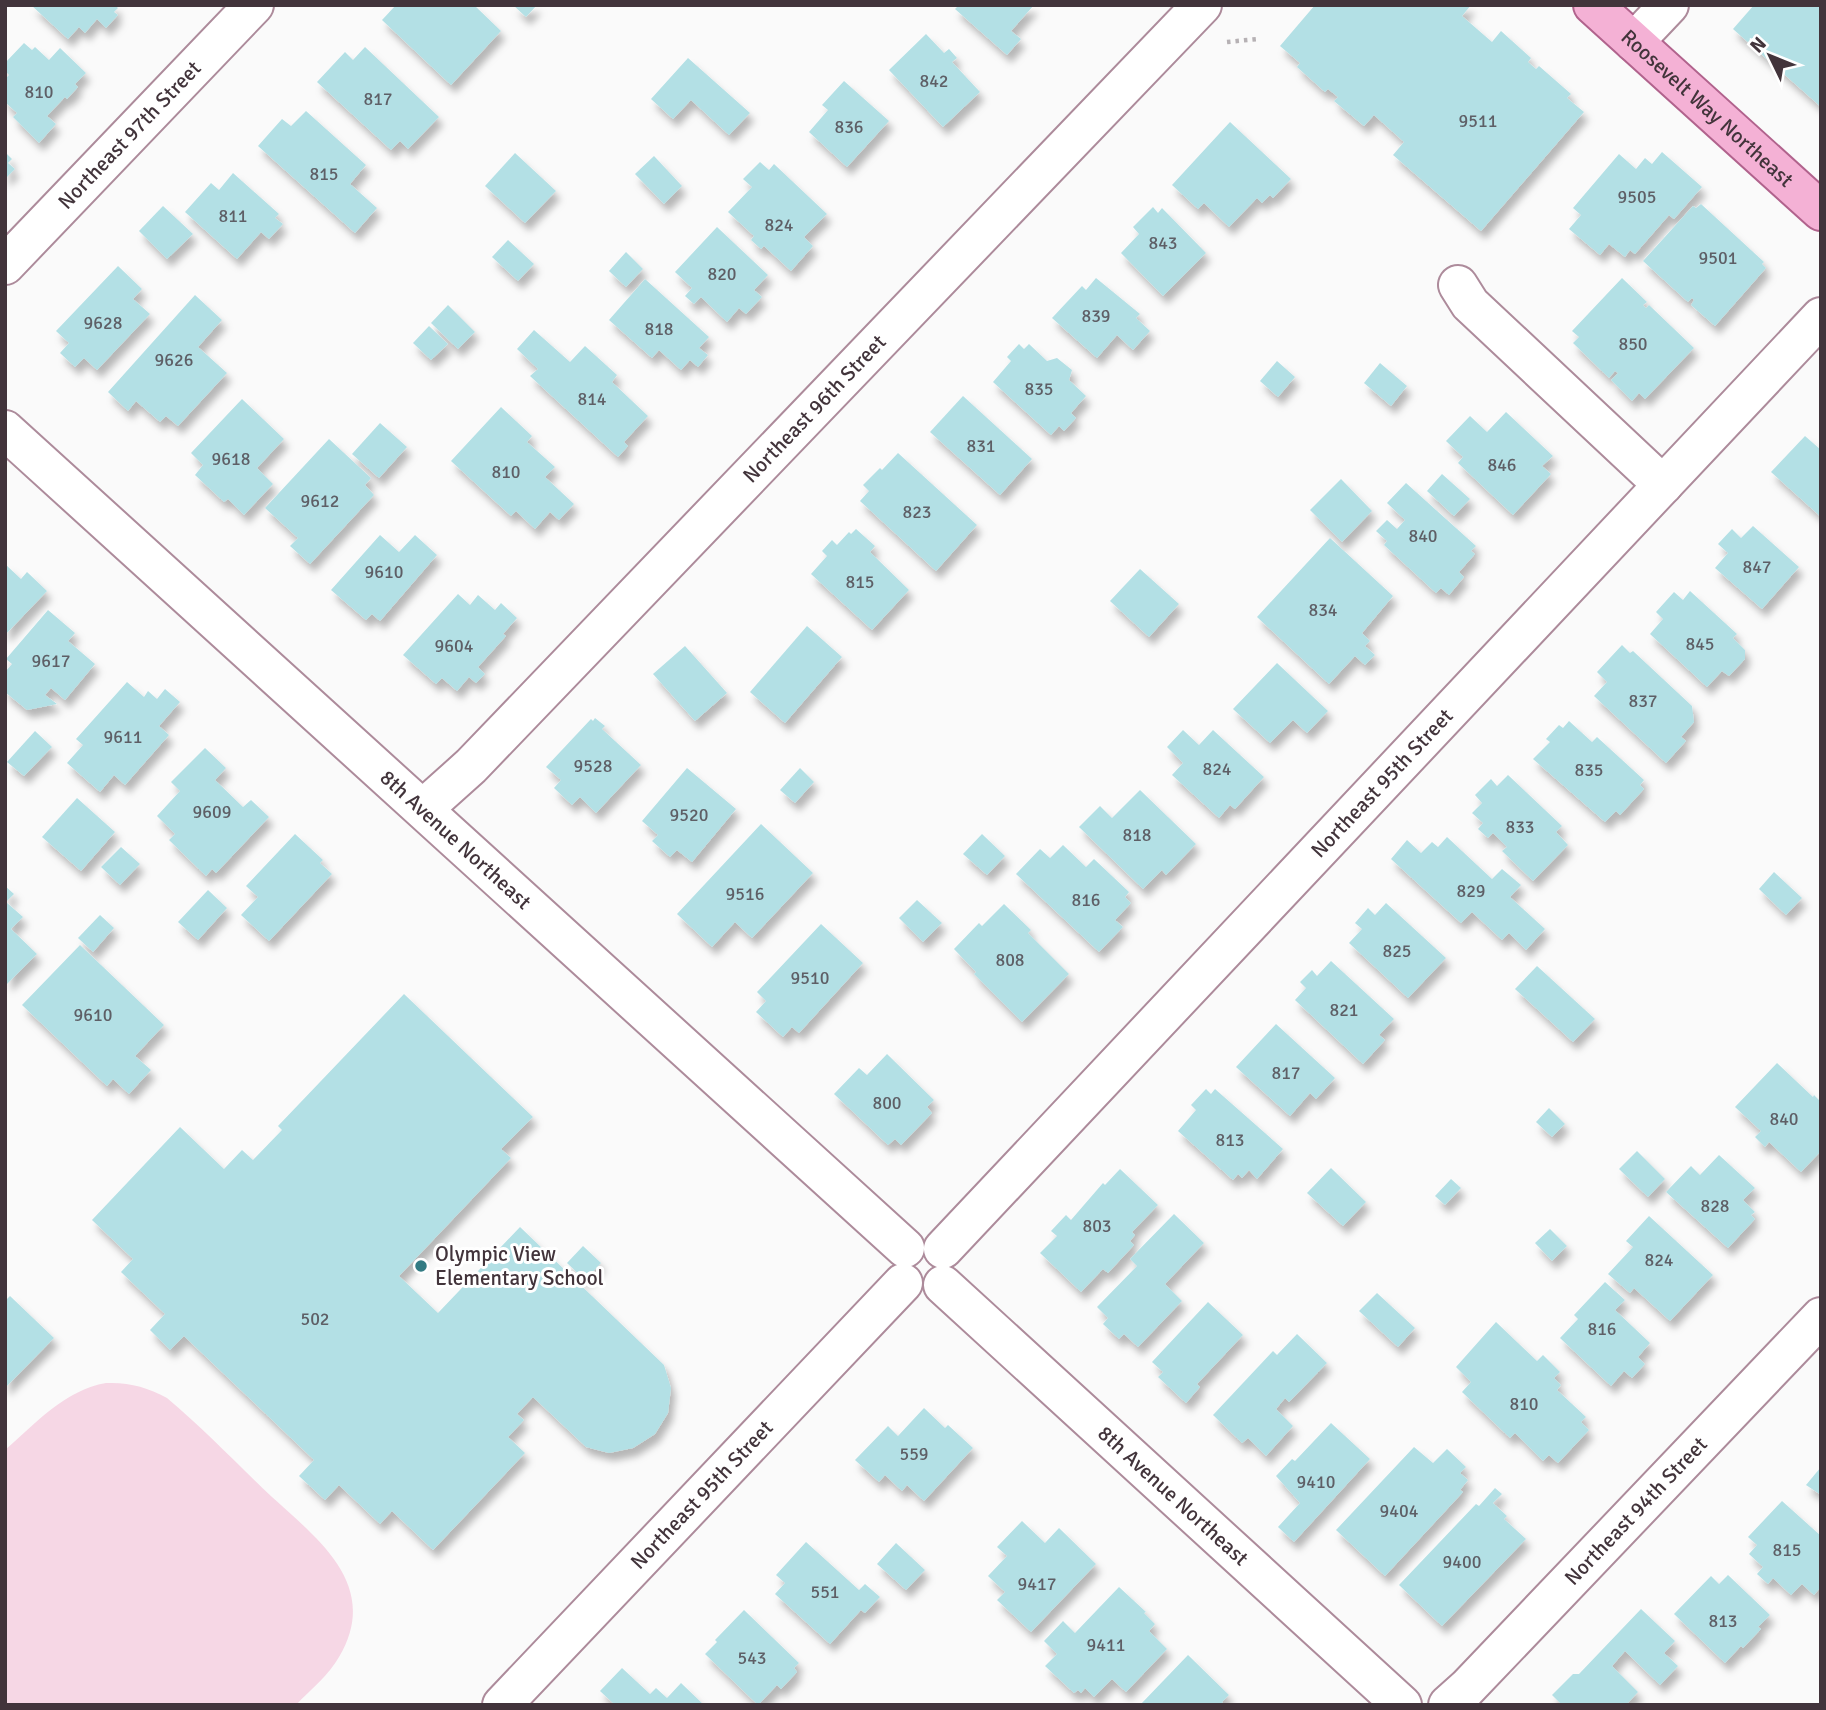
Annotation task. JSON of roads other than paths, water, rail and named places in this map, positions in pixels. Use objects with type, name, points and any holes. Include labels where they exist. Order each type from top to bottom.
[{"type":"main road","name":"Roosevelt Way Northeast","points":[[1593,5],[1821,211]]},
{"type":"street","name":"Northeast 97th Street","points":[[5,265],[254,5]]},
{"type":"street","name":"Northeast 96th Street","points":[[423,809],[471,766],[1202,5]]},
{"type":"street","points":[[1634,42],[1669,5]]},
{"type":"street","points":[[1458,285],[1470,304],[1663,485]]},
{"type":"street","name":"Northeast 95th Street","points":[[943,1267],[1821,317]]},
{"type":"street","name":"8th Avenue Northeast","points":[[5,430],[423,809],[904,1266]]},
{"type":"street","points":[[904,1266],[916,1241],[924,1240],[933,1242],[943,1267]]},
{"type":"street","name":"Northeast 95th Street","points":[[502,1705],[904,1266]]},
{"type":"street","name":"8th Avenue Northeast","points":[[943,1267],[1402,1705]]},
{"type":"street","name":"Northeast 94th Street","points":[[1448,1705],[1821,1317]]},
{"type":"street","points":[[1416,1705],[1435,1705]]},
{"type":"place","name":"Olympic View Elementary School","points":[[421,1266]]}]
